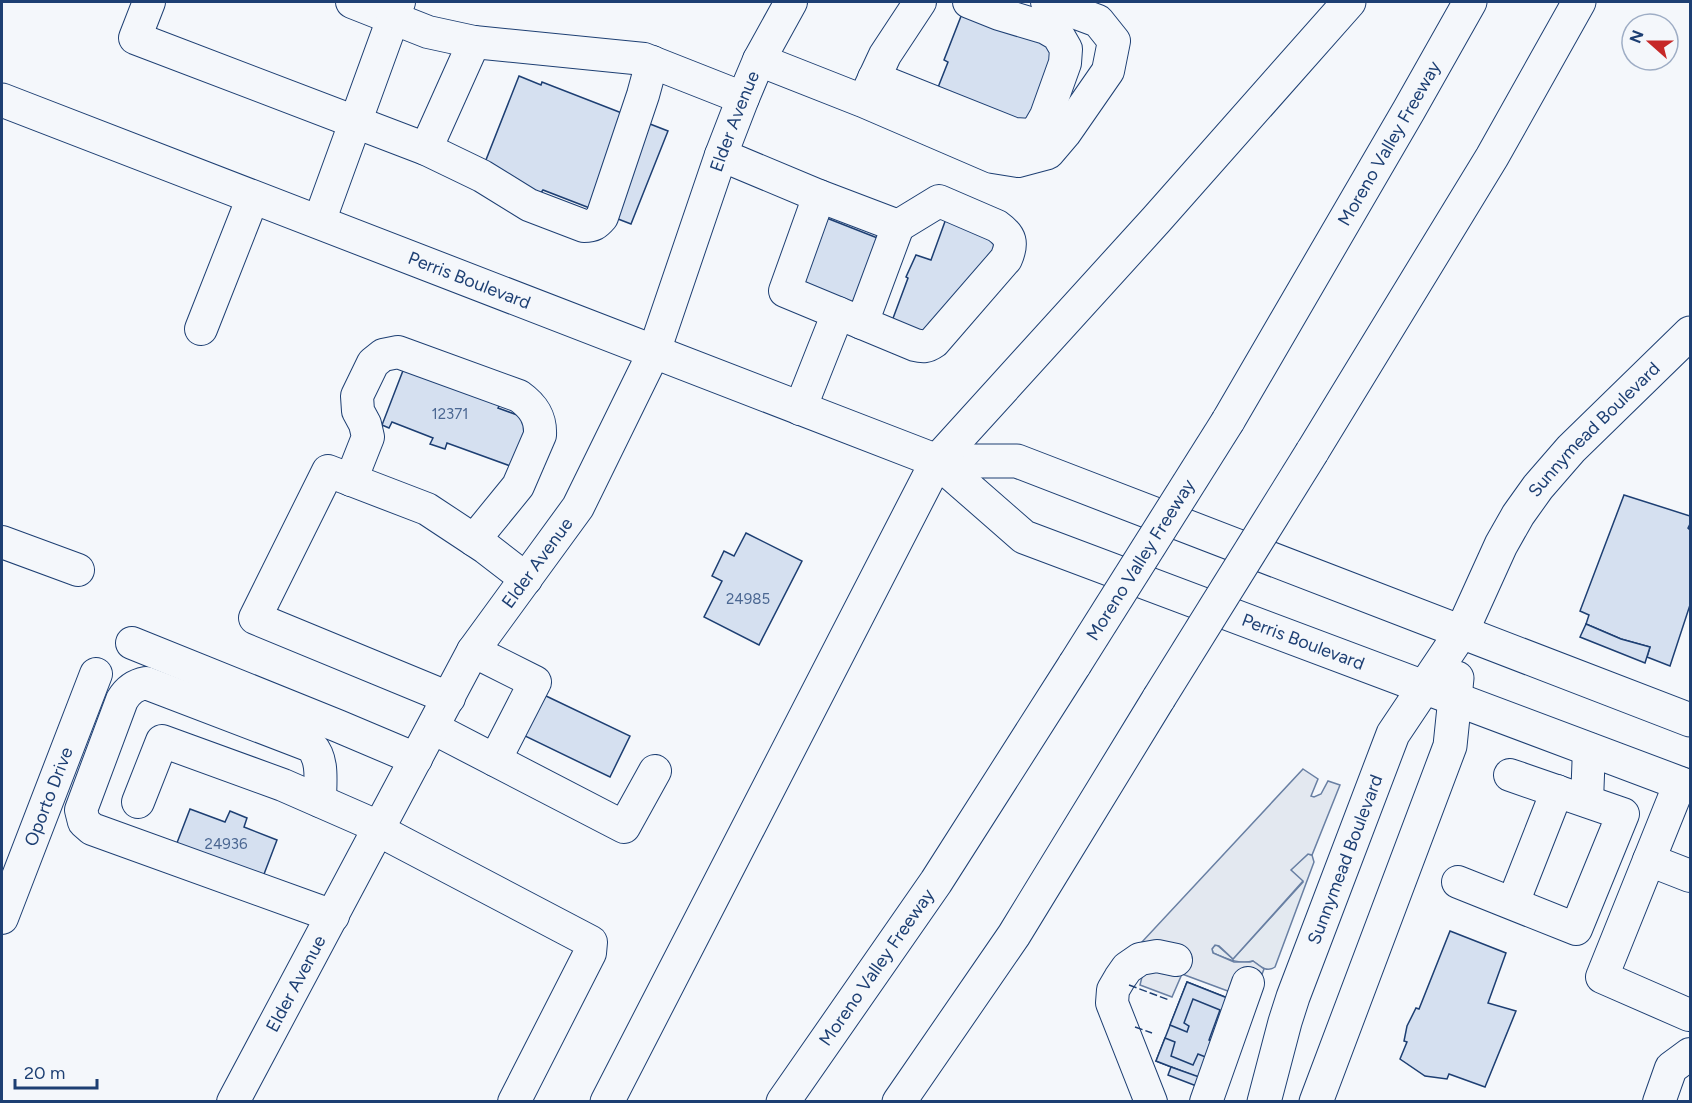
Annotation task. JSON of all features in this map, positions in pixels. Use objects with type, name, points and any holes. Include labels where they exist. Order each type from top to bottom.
[{"type":"main road","points":[[608,1101],[937,461],[1156,220],[1349,2]]},
{"type":"main road","name":"Moreno Valley Freeway","points":[[783,1101],[936,882],[1228,421],[1470,2]]},
{"type":"main road","points":[[899,1101],[1014,935],[1492,157],[1579,2]]},
{"type":"main road","name":"Perris Boulevard","points":[[2,100],[937,461],[1024,537],[1685,785]]},
{"type":"main road","name":"Sunnymead Boulevard","points":[[1264,1101],[1293,997],[1393,734],[1462,632],[1501,545],[1527,501],[1571,449],[1690,333]]},
{"type":"main road","name":"Perris Boulevard","points":[[937,461],[1017,461],[1690,720]]},
{"type":"main road","name":"Sunnymead Boulevard","points":[[1316,1101],[1450,746],[1462,632]]},
{"type":"street","points":[[149,2],[135,38],[426,149],[482,176],[529,205],[584,226],[596,224],[602,217],[652,62]]},
{"type":"street","points":[[352,2],[396,9],[428,32],[474,42],[644,59],[743,98]]},
{"type":"street","name":"Elder Avenue","points":[[233,1101],[473,651],[578,507],[654,352],[721,155],[743,98],[759,60],[791,2]]},
{"type":"street","points":[[869,90],[885,55],[921,2]]},
{"type":"street","points":[[759,60],[869,90],[1014,134],[1031,135],[1038,130],[1046,116],[1065,63],[1066,49],[1058,34],[1046,28],[969,2]]},
{"type":"street","points":[[869,90],[993,157],[1018,161],[1048,153],[1065,133],[1108,71],[1114,41],[1098,21],[1047,2]]},
{"type":"street","points":[[319,222],[396,9]]},
{"type":"street","points":[[426,149],[474,42]]},
{"type":"street","points":[[721,155],[898,226]]},
{"type":"street","points":[[800,409],[850,318],[898,226],[939,201],[997,226],[1005,232],[1010,241],[1006,259],[934,342],[924,347],[915,345],[850,318],[784,291],[819,196]]},
{"type":"street","points":[[201,329],[253,197]]},
{"type":"street","points":[[351,480],[368,437],[365,424],[358,411],[357,396],[373,363],[383,354],[398,352],[519,396],[530,404],[537,414],[540,435],[518,486],[474,540]]},
{"type":"street","points":[[449,698],[255,618],[328,471],[427,509],[474,540],[526,579]]},
{"type":"street","points":[[2,542],[78,570]]},
{"type":"street","points":[[132,643],[416,759]]},
{"type":"street","points":[[473,651],[535,682],[495,760]]},
{"type":"street","name":"Oporto Drive","points":[[2,918],[96,674]]},
{"type":"street","points":[[320,801],[319,760],[317,752],[311,746],[146,683],[134,686],[122,700],[81,810],[81,817],[92,829],[333,916]]},
{"type":"street","points":[[433,728],[624,827],[655,771]]},
{"type":"street","points":[[138,802],[162,741],[284,785],[320,801],[379,829],[591,942],[590,953],[514,1101]]},
{"type":"street","points":[[1587,801],[1589,749]]},
{"type":"street","points":[[1458,882],[1576,929],[1623,814],[1510,775]]},
{"type":"street","points":[[1685,785],[1649,860],[1602,977],[1689,1015]]},
{"type":"street","points":[[1513,903],[1557,791]]},
{"type":"street","points":[[1649,860],[1690,876]]},
{"type":"street","points":[[1151,1101],[1112,1003],[1113,990],[1127,968],[1140,959],[1157,956],[1176,960]]},
{"type":"street","points":[[1206,1101],[1248,983]]},
{"type":"street","points":[[1659,1101],[1671,1068],[1690,1054]]},
{"type":"shaded area","points":[[1303,769],[1318,779],[1311,796],[1321,794],[1328,781],[1340,785],[1312,855],[1308,854],[1291,870],[1303,881],[1233,959],[1219,946],[1215,945],[1212,949],[1213,953],[1234,962],[1253,961],[1264,969],[1252,1000],[1182,974],[1172,997],[1140,985],[1142,977],[1136,974],[1127,958]]},
{"type":"shaded area","points":[[1308,854],[1312,855],[1314,862],[1275,967],[1266,969],[1253,961],[1238,962],[1213,953],[1212,949],[1217,945],[1233,959],[1303,882],[1290,870]]},
{"type":"building","points":[[965,6],[1052,39],[1062,54],[1031,131],[935,95],[948,62],[944,60]]},
{"type":"building","points":[[519,76],[541,85],[542,82],[668,131],[631,224],[543,190],[540,194],[484,165]]},
{"type":"building","points":[[947,216],[993,234],[1001,262],[928,344],[889,329],[908,278],[906,277],[916,255],[931,260]]},
{"type":"building","points":[[824,217],[880,239],[855,305],[797,284]]},
{"type":"building","points":[[404,368],[500,404],[498,408],[531,420],[513,467],[447,443],[445,449],[430,444],[433,438],[392,422],[389,428],[382,425]]},
{"type":"building","points":[[1624,495],[1690,516],[1688,528],[1690,530],[1690,605],[1670,666],[1647,657],[1650,647],[1621,639],[1586,624],[1589,615],[1580,611]]},
{"type":"building","points":[[746,533],[802,561],[759,645],[704,617],[722,581],[712,576],[724,551],[734,556]]},
{"type":"building","points":[[1586,624],[1621,639],[1650,647],[1645,663],[1580,637]]},
{"type":"building","points":[[544,695],[630,736],[610,777],[525,736]]},
{"type":"building","points":[[190,809],[225,822],[230,811],[247,818],[244,827],[277,840],[261,882],[175,848]]},
{"type":"building","points":[[1450,931],[1506,953],[1488,1003],[1516,1011],[1485,1087],[1449,1074],[1447,1079],[1425,1076],[1400,1059],[1407,1042],[1404,1041],[1407,1026],[1416,1008],[1419,1009]]},
{"type":"building","points":[[1187,982],[1235,1001],[1205,1080],[1156,1061]]},
{"type":"building","points":[[1187,982],[1235,1001],[1219,1043],[1209,1040],[1220,1010],[1193,999],[1184,1023],[1189,1026],[1187,1032],[1170,1025]]},
{"type":"building","points":[[1165,1038],[1175,1042],[1171,1056],[1193,1065],[1198,1054],[1213,1060],[1205,1080],[1156,1061]]},
{"type":"building","points":[[1171,1067],[1202,1078],[1199,1087],[1168,1075]]},
{"type":"fence","points":[[1129,985],[1169,1000]]},
{"type":"fence","points":[[1135,1027],[1152,1033]]}]
